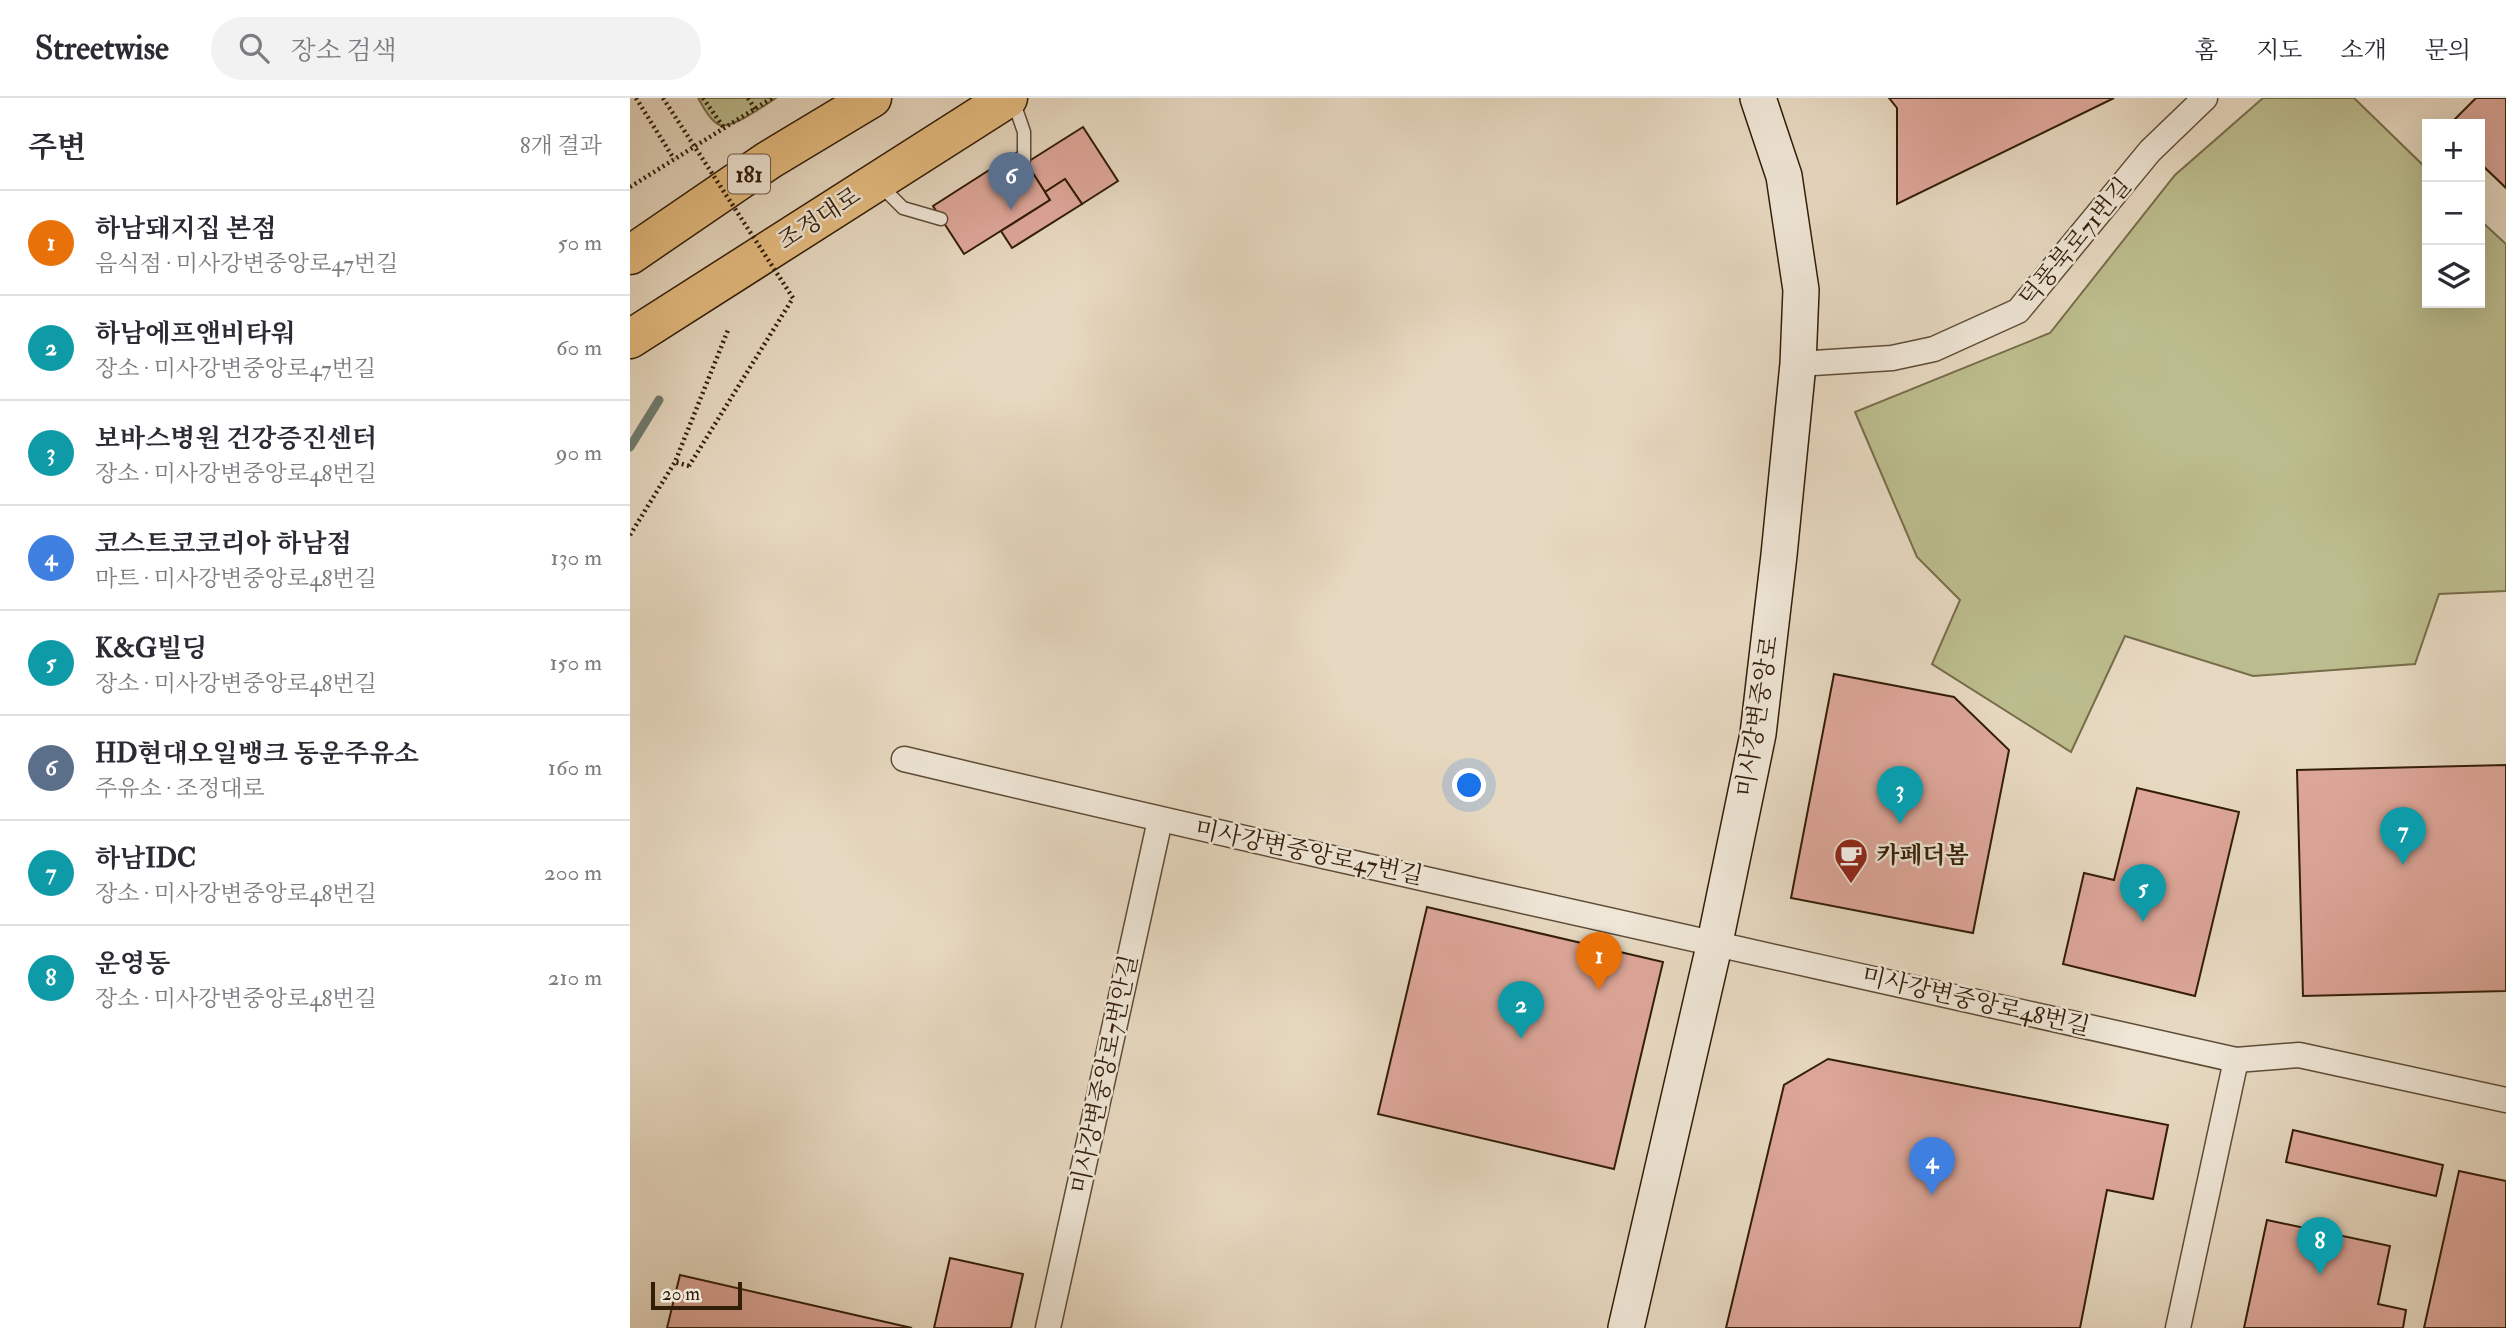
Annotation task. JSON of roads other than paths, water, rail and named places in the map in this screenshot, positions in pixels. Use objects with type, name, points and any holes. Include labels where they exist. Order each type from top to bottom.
[{"type":"main road","name":"181","points":[[630,255],[769,160],[872,98]]},
{"type":"main road","name":"조정대로","points":[[630,339],[1010,98]]},
{"type":"street","name":"미사강변중앙로","points":[[1626,1328],[1716,942],[1758,734],[1779,555],[1798,364],[1801,290],[1784,176],[1758,98]]},
{"type":"street","name":"덕풍북로71번길","points":[[1798,364],[1892,358],[1934,349],[2018,311],[2150,152],[2205,98]]},
{"type":"street","name":"미사강변중앙로47번길","points":[[904,759],[1160,820],[1716,942]]},
{"type":"street","name":"미사강변중앙로7번안길","points":[[1048,1328],[1160,820]]},
{"type":"street","name":"미사강변중앙로48번길","points":[[1716,942],[2236,1060],[2299,1055],[2506,1100]]},
{"type":"street","points":[[2178,1328],[2236,1060]]},
{"type":"lane","points":[[1010,98],[1024,132],[1024,160]]},
{"type":"lane","points":[[877,181],[903,208],[941,219]]},
{"type":"waterway","points":[[630,447],[659,400]]},
{"type":"place","name":"HD현대오일뱅크 동운주유소","points":[[1011,210]]},
{"type":"place","name":"보바스병원 건강증진센터","points":[[1900,824]]},
{"type":"place","name":"하남IDC","points":[[2403,865]]},
{"type":"place","name":"카페더봄","points":[[1851,885]]},
{"type":"place","name":"K&G빌딩","points":[[2143,922]]},
{"type":"place","name":"하남돼지집 본점","points":[[1599,990]]},
{"type":"place","name":"하남에프앤비타워","points":[[1521,1039]]},
{"type":"place","name":"코스트코코리아 하남점","points":[[1932,1195]]},
{"type":"place","name":"운영동","points":[[2320,1275]]}]
